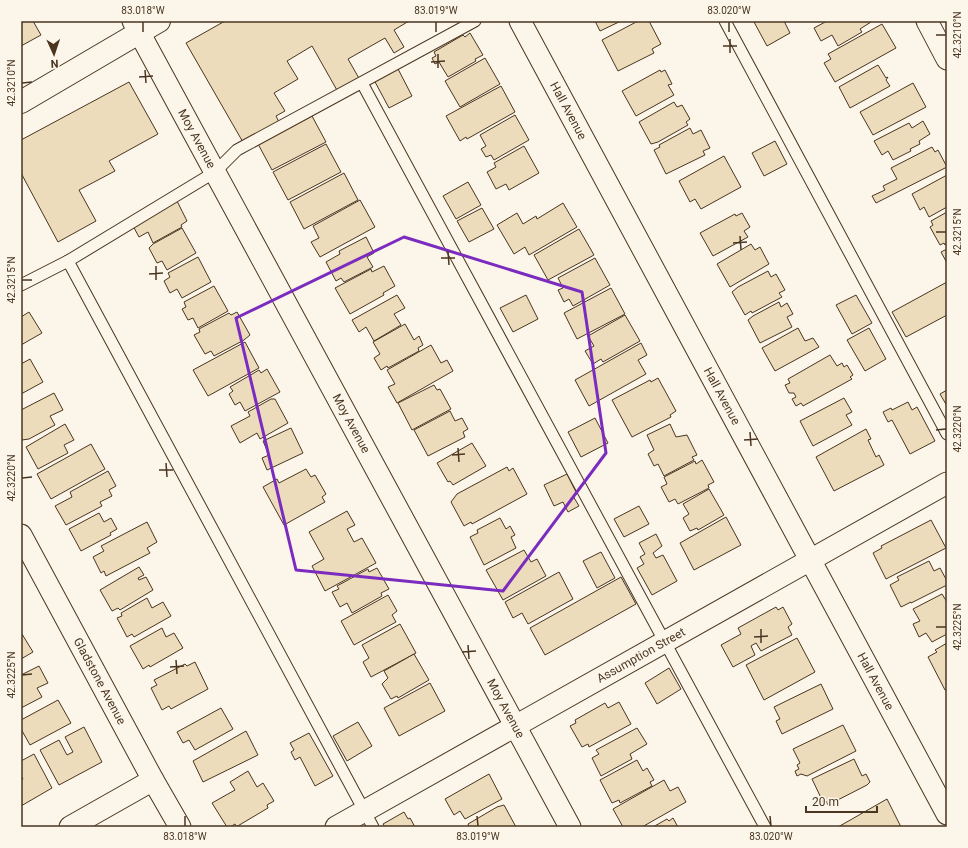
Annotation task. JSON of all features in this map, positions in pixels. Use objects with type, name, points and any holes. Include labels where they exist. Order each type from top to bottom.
[{"type":"main road","points":[[21,102],[136,27],[159,21]]},
{"type":"street","name":"Hall Avenue","points":[[520,21],[947,814]]},
{"type":"street","points":[[927,21],[947,58]]},
{"type":"street","name":"Moy Avenue","points":[[136,27],[570,827]]},
{"type":"street","name":"Assumption Street","points":[[336,827],[369,819],[516,726],[947,483]]},
{"type":"street","name":"Gladstone Avenue","points":[[21,535],[153,780],[180,827]]},
{"type":"street","points":[[70,827],[153,780]]},
{"type":"lane","points":[[21,285],[68,261],[215,172],[237,150],[475,21]]},
{"type":"lane","points":[[725,21],[947,434]]},
{"type":"lane","points":[[362,82],[765,827]]},
{"type":"lane","points":[[68,261],[369,819]]},
{"type":"highlighted area","points":[[404,237],[582,292],[606,453],[503,591],[296,570],[236,318]]},
{"type":"building","points":[[21,21],[33,21],[41,35],[21,46]]},
{"type":"building","points":[[225,21],[409,21],[394,30],[404,47],[394,53],[385,38],[348,59],[360,80],[338,92],[312,46],[287,61],[298,79],[274,93],[285,111],[276,116],[280,124],[244,144],[186,43]]},
{"type":"building","points":[[595,21],[621,21],[600,31]]},
{"type":"building","points":[[638,21],[649,21],[661,44],[652,49],[654,53],[618,71],[602,40]]},
{"type":"building","points":[[784,21],[790,33],[767,46],[754,22]]},
{"type":"building","points":[[827,21],[871,22],[860,29],[862,32],[838,46],[832,35],[821,41],[814,28]]},
{"type":"building","points":[[882,24],[896,48],[835,82],[824,63],[831,59],[828,54]]},
{"type":"building","points":[[470,33],[483,55],[475,59],[476,61],[448,77],[439,62],[435,64],[432,58],[436,56],[434,52],[463,35],[465,37]]},
{"type":"building","points":[[485,58],[500,84],[460,107],[445,81]]},
{"type":"building","points":[[878,65],[886,78],[888,77],[886,80],[890,86],[850,108],[839,87]]},
{"type":"building","points":[[397,67],[412,96],[389,108],[374,80]]},
{"type":"building","points":[[660,70],[661,72],[665,70],[672,84],[668,85],[674,95],[636,116],[622,91]]},
{"type":"building","points":[[129,82],[158,134],[109,161],[115,171],[79,190],[96,221],[58,242],[21,173],[21,140]]},
{"type":"building","points":[[913,83],[926,107],[873,135],[860,112]]},
{"type":"building","points":[[501,86],[515,112],[467,139],[466,137],[460,141],[446,116]]},
{"type":"building","points":[[674,102],[677,107],[682,105],[690,119],[686,122],[688,125],[658,142],[651,144],[639,122]]},
{"type":"building","points":[[515,115],[529,140],[494,160],[491,155],[486,157],[481,149],[486,146],[480,135]]},
{"type":"building","points":[[312,116],[326,142],[272,170],[258,144]]},
{"type":"building","points":[[923,121],[930,134],[919,141],[920,144],[910,149],[911,151],[893,160],[888,151],[882,155],[874,141],[909,123],[912,128]]},
{"type":"building","points":[[690,128],[693,134],[701,130],[710,148],[703,151],[705,155],[666,174],[654,150],[660,147],[659,145]]},
{"type":"building","points":[[775,141],[787,164],[764,176],[752,153]]},
{"type":"building","points":[[326,144],[341,172],[288,200],[273,172]]},
{"type":"building","points":[[524,146],[539,173],[509,190],[506,184],[496,189],[487,172],[496,167],[494,163]]},
{"type":"building","points":[[932,147],[935,152],[938,150],[947,167],[876,203],[872,196],[885,190],[883,186],[897,179],[891,168]]},
{"type":"building","points":[[724,156],[741,187],[701,209],[695,199],[690,202],[679,181]]},
{"type":"building","points":[[344,173],[358,200],[304,229],[290,202]]},
{"type":"building","points":[[947,175],[947,207],[929,217],[924,207],[920,210],[912,194]]},
{"type":"building","points":[[468,182],[481,205],[456,219],[443,196]]},
{"type":"building","points":[[360,200],[375,227],[320,257],[311,242],[319,238],[313,226]]},
{"type":"building","points":[[177,201],[187,221],[181,225],[182,227],[153,243],[148,232],[139,237],[132,224]]},
{"type":"building","points":[[563,203],[577,227],[529,255],[525,247],[514,254],[497,225],[517,213],[523,224],[536,216],[537,219]]},
{"type":"building","points":[[482,208],[494,229],[469,242],[457,221]]},
{"type":"building","points":[[947,212],[947,243],[945,245],[944,243],[940,245],[930,227],[933,225],[931,221]]},
{"type":"building","points":[[742,213],[750,227],[744,231],[748,237],[713,256],[700,233],[735,214],[736,216]]},
{"type":"building","points":[[182,228],[196,253],[167,270],[162,261],[157,263],[149,248],[153,244]]},
{"type":"building","points":[[579,229],[594,255],[548,280],[534,255]]},
{"type":"building","points":[[366,237],[374,253],[367,257],[373,267],[344,282],[341,278],[336,281],[326,262],[340,254],[339,251]]},
{"type":"building","points":[[751,244],[755,250],[760,247],[769,264],[730,287],[717,264]]},
{"type":"building","points":[[947,249],[947,263],[941,252]]},
{"type":"building","points":[[198,257],[211,282],[182,298],[177,289],[170,293],[164,281],[170,277],[168,273]]},
{"type":"building","points":[[595,258],[610,285],[573,306],[569,299],[564,302],[558,290],[563,288],[558,278]]},
{"type":"building","points":[[384,266],[395,286],[383,293],[384,295],[350,314],[335,288],[371,269],[372,272]]},
{"type":"building","points":[[768,271],[771,277],[776,274],[785,290],[779,293],[782,297],[752,313],[751,311],[745,315],[732,292],[738,287]]},
{"type":"building","points":[[947,282],[947,315],[906,337],[892,312]]},
{"type":"building","points":[[214,286],[228,311],[198,328],[193,318],[188,320],[182,309],[186,307],[184,302]]},
{"type":"building","points":[[611,288],[625,314],[577,339],[564,313]]},
{"type":"building","points":[[397,295],[405,308],[394,314],[401,325],[374,341],[366,327],[359,332],[352,320]]},
{"type":"building","points":[[526,295],[538,319],[513,332],[500,308]]},
{"type":"building","points":[[856,295],[872,323],[852,334],[836,305]]},
{"type":"building","points":[[779,302],[781,307],[787,303],[793,314],[787,317],[792,327],[760,343],[748,320]]},
{"type":"building","points":[[29,312],[42,333],[21,345],[21,317]]},
{"type":"building","points":[[237,312],[250,335],[244,340],[214,356],[211,351],[205,354],[194,335],[200,332],[199,329],[229,313],[231,315]]},
{"type":"building","points":[[625,315],[640,341],[603,362],[601,359],[593,364],[585,351],[594,346],[588,336]]},
{"type":"building","points":[[405,324],[414,340],[419,336],[423,345],[418,348],[419,351],[388,368],[387,366],[381,370],[374,358],[380,354],[373,342]]},
{"type":"building","points":[[798,328],[805,341],[813,338],[819,347],[775,371],[762,348]]},
{"type":"building","points":[[869,328],[886,359],[865,371],[847,340]]},
{"type":"building","points":[[245,342],[259,368],[208,396],[193,370]]},
{"type":"building","points":[[641,343],[647,355],[638,360],[646,374],[589,406],[575,380]]},
{"type":"building","points":[[431,345],[441,363],[447,360],[453,371],[397,403],[388,387],[395,384],[387,370]]},
{"type":"building","points":[[830,355],[837,366],[842,363],[844,367],[847,365],[853,375],[850,377],[852,379],[803,406],[801,403],[796,406],[792,399],[796,397],[794,393],[789,393],[785,385],[790,383],[788,379]]},
{"type":"building","points":[[30,359],[43,382],[21,394],[21,364]]},
{"type":"building","points":[[267,369],[280,392],[245,411],[240,402],[235,405],[229,394],[233,391],[230,387],[259,370],[261,373]]},
{"type":"building","points":[[658,378],[676,411],[670,415],[671,417],[632,437],[612,400],[650,380],[651,382]]},
{"type":"building","points":[[434,385],[437,390],[440,389],[451,409],[412,430],[398,403]]},
{"type":"building","points":[[947,390],[947,406],[940,394]]},
{"type":"building","points":[[54,393],[63,410],[50,416],[55,425],[29,439],[22,440],[21,410]]},
{"type":"building","points":[[844,398],[852,412],[846,415],[852,425],[813,446],[800,421]]},
{"type":"building","points":[[271,399],[275,399],[288,423],[260,439],[257,433],[240,443],[231,426],[250,416],[248,412]]},
{"type":"building","points":[[908,402],[912,410],[917,407],[935,441],[910,454],[892,420],[888,422],[883,412],[891,408],[892,410]]},
{"type":"building","points":[[450,411],[455,421],[462,418],[468,429],[463,432],[465,437],[428,456],[414,430]]},
{"type":"building","points":[[595,418],[608,443],[581,457],[568,432]]},
{"type":"building","points":[[65,424],[74,440],[64,445],[68,453],[38,469],[26,447]]},
{"type":"building","points":[[670,424],[676,437],[687,435],[697,455],[692,457],[694,460],[664,476],[658,464],[654,466],[648,454],[654,450],[647,435]]},
{"type":"building","points":[[291,428],[303,453],[267,470],[262,458],[269,455],[263,441]]},
{"type":"building","points":[[866,429],[871,439],[868,440],[876,457],[879,455],[884,465],[834,491],[816,457]]},
{"type":"building","points":[[472,443],[486,466],[453,485],[450,481],[448,482],[437,463]]},
{"type":"building","points":[[91,444],[105,469],[51,499],[37,474]]},
{"type":"building","points":[[702,460],[714,482],[708,485],[709,488],[678,504],[675,499],[669,502],[661,487],[667,484],[664,477],[695,461],[696,464]]},
{"type":"building","points":[[507,467],[509,471],[513,468],[527,494],[472,524],[471,522],[464,526],[451,502],[457,494]]},
{"type":"building","points":[[306,469],[311,477],[315,475],[326,494],[322,497],[325,502],[284,525],[263,487],[277,479],[279,483]]},
{"type":"building","points":[[108,471],[116,486],[109,490],[112,496],[100,502],[102,506],[66,525],[55,506],[72,497],[70,492]]},
{"type":"building","points":[[567,474],[577,494],[573,496],[579,506],[568,512],[563,502],[554,506],[544,485]]},
{"type":"building","points":[[709,489],[724,515],[698,530],[697,528],[690,531],[683,518],[689,514],[683,504]]},
{"type":"building","points":[[639,506],[649,524],[624,537],[614,519]]},
{"type":"building","points":[[347,511],[355,525],[347,529],[354,542],[362,538],[376,563],[325,591],[312,566],[324,559],[309,532]]},
{"type":"building","points":[[99,513],[104,522],[111,518],[117,529],[110,533],[111,535],[81,551],[69,529]]},
{"type":"building","points":[[726,517],[741,545],[694,570],[680,543]]},
{"type":"building","points":[[500,518],[506,529],[510,526],[515,535],[511,537],[516,548],[484,565],[470,537],[478,533],[477,530]]},
{"type":"building","points":[[931,520],[946,548],[886,579],[873,553],[882,548],[881,546]]},
{"type":"building","points":[[147,522],[157,542],[147,548],[150,553],[106,576],[104,571],[101,573],[93,557],[104,551],[101,546]]},
{"type":"building","points":[[656,534],[662,546],[653,553],[656,558],[663,555],[677,581],[652,595],[637,568],[644,564],[640,557],[645,554],[639,543]]},
{"type":"building","points":[[524,550],[531,562],[537,559],[546,576],[503,600],[486,570]]},
{"type":"building","points":[[601,552],[615,578],[597,588],[583,561]]},
{"type":"building","points":[[929,561],[934,571],[940,568],[947,581],[947,585],[901,607],[890,585],[899,580],[897,577]]},
{"type":"building","points":[[139,567],[144,575],[138,578],[139,580],[146,577],[153,590],[120,610],[118,608],[112,611],[100,590]]},
{"type":"building","points":[[377,568],[389,589],[381,593],[382,596],[352,613],[347,603],[340,607],[332,592],[339,589],[337,586],[368,569],[369,572]]},
{"type":"building","points":[[559,572],[573,599],[528,624],[522,613],[513,618],[505,602]]},
{"type":"building","points":[[621,577],[636,604],[545,655],[530,628]]},
{"type":"building","points":[[942,594],[947,602],[947,634],[932,642],[926,633],[919,637],[913,624],[920,621],[913,609]]},
{"type":"building","points":[[388,595],[397,611],[392,615],[396,622],[354,645],[341,621]]},
{"type":"building","points":[[147,598],[152,608],[163,602],[171,616],[134,637],[132,634],[127,637],[117,618],[122,616],[121,613]]},
{"type":"building","points":[[776,607],[778,610],[783,607],[792,624],[788,627],[792,635],[761,651],[756,643],[751,646],[755,655],[733,667],[721,645],[741,634],[738,628]]},
{"type":"building","points":[[400,624],[416,653],[371,677],[363,662],[369,658],[362,645]]},
{"type":"building","points":[[162,628],[166,637],[174,633],[183,648],[150,667],[149,665],[143,669],[130,646]]},
{"type":"building","points":[[22,634],[33,652],[21,659],[21,635]]},
{"type":"building","points":[[797,638],[815,672],[764,700],[746,665]]},
{"type":"building","points":[[947,643],[947,690],[945,690],[928,657],[937,652],[935,650]]},
{"type":"building","points":[[414,654],[429,680],[398,698],[397,696],[391,699],[382,684],[388,678],[384,671]]},
{"type":"building","points":[[195,662],[208,689],[171,709],[169,706],[162,710],[151,688],[157,685],[154,680],[185,664],[187,666]]},
{"type":"building","points":[[39,666],[48,683],[37,688],[42,697],[21,708],[21,675]]},
{"type":"building","points":[[669,668],[681,689],[657,704],[645,683]]},
{"type":"building","points":[[430,683],[445,711],[399,736],[384,708]]},
{"type":"building","points":[[821,684],[833,709],[782,734],[776,721],[780,719],[774,707]]},
{"type":"building","points":[[58,700],[71,723],[30,745],[21,729],[21,720]]},
{"type":"building","points":[[619,702],[631,724],[589,747],[588,744],[582,747],[570,726],[576,723],[575,720],[605,703],[608,708]]},
{"type":"building","points":[[221,708],[233,729],[195,750],[189,740],[183,743],[177,732]]},
{"type":"building","points":[[358,722],[372,746],[347,761],[333,736]]},
{"type":"building","points":[[843,725],[856,751],[807,776],[801,774],[797,776],[795,771],[799,769],[797,765],[800,763],[793,749]]},
{"type":"building","points":[[84,727],[102,762],[59,785],[40,750],[59,740],[67,755],[73,752],[65,737]]},
{"type":"building","points":[[637,728],[647,744],[630,754],[632,759],[601,776],[592,758],[599,754],[596,750]]},
{"type":"building","points":[[246,731],[258,755],[203,782],[193,761]]},
{"type":"building","points":[[309,733],[333,776],[315,786],[300,757],[295,760],[291,752],[294,750],[290,743]]},
{"type":"building","points":[[34,754],[52,788],[21,806],[21,780],[23,779],[21,776],[21,761]]},
{"type":"building","points":[[854,759],[862,776],[866,774],[870,782],[828,805],[826,801],[823,802],[812,779]]},
{"type":"building","points":[[637,760],[643,771],[647,768],[654,780],[650,782],[652,786],[620,803],[619,800],[612,803],[600,780]]},
{"type":"building","points":[[248,771],[257,787],[263,783],[274,801],[267,805],[268,808],[236,827],[235,824],[227,827],[212,803],[235,790],[230,782]]},
{"type":"building","points":[[489,774],[502,799],[465,819],[460,811],[454,815],[445,799]]},
{"type":"building","points":[[664,780],[670,791],[678,787],[686,802],[642,827],[623,827],[613,809]]},
{"type":"building","points":[[887,799],[901,827],[838,827]]},
{"type":"building","points":[[504,805],[516,827],[469,827],[468,824],[497,807]]},
{"type":"building","points":[[404,812],[408,819],[410,818],[415,827],[385,827],[383,824]]},
{"type":"building","points":[[673,818],[678,827],[653,827],[667,819],[669,821]]}]
